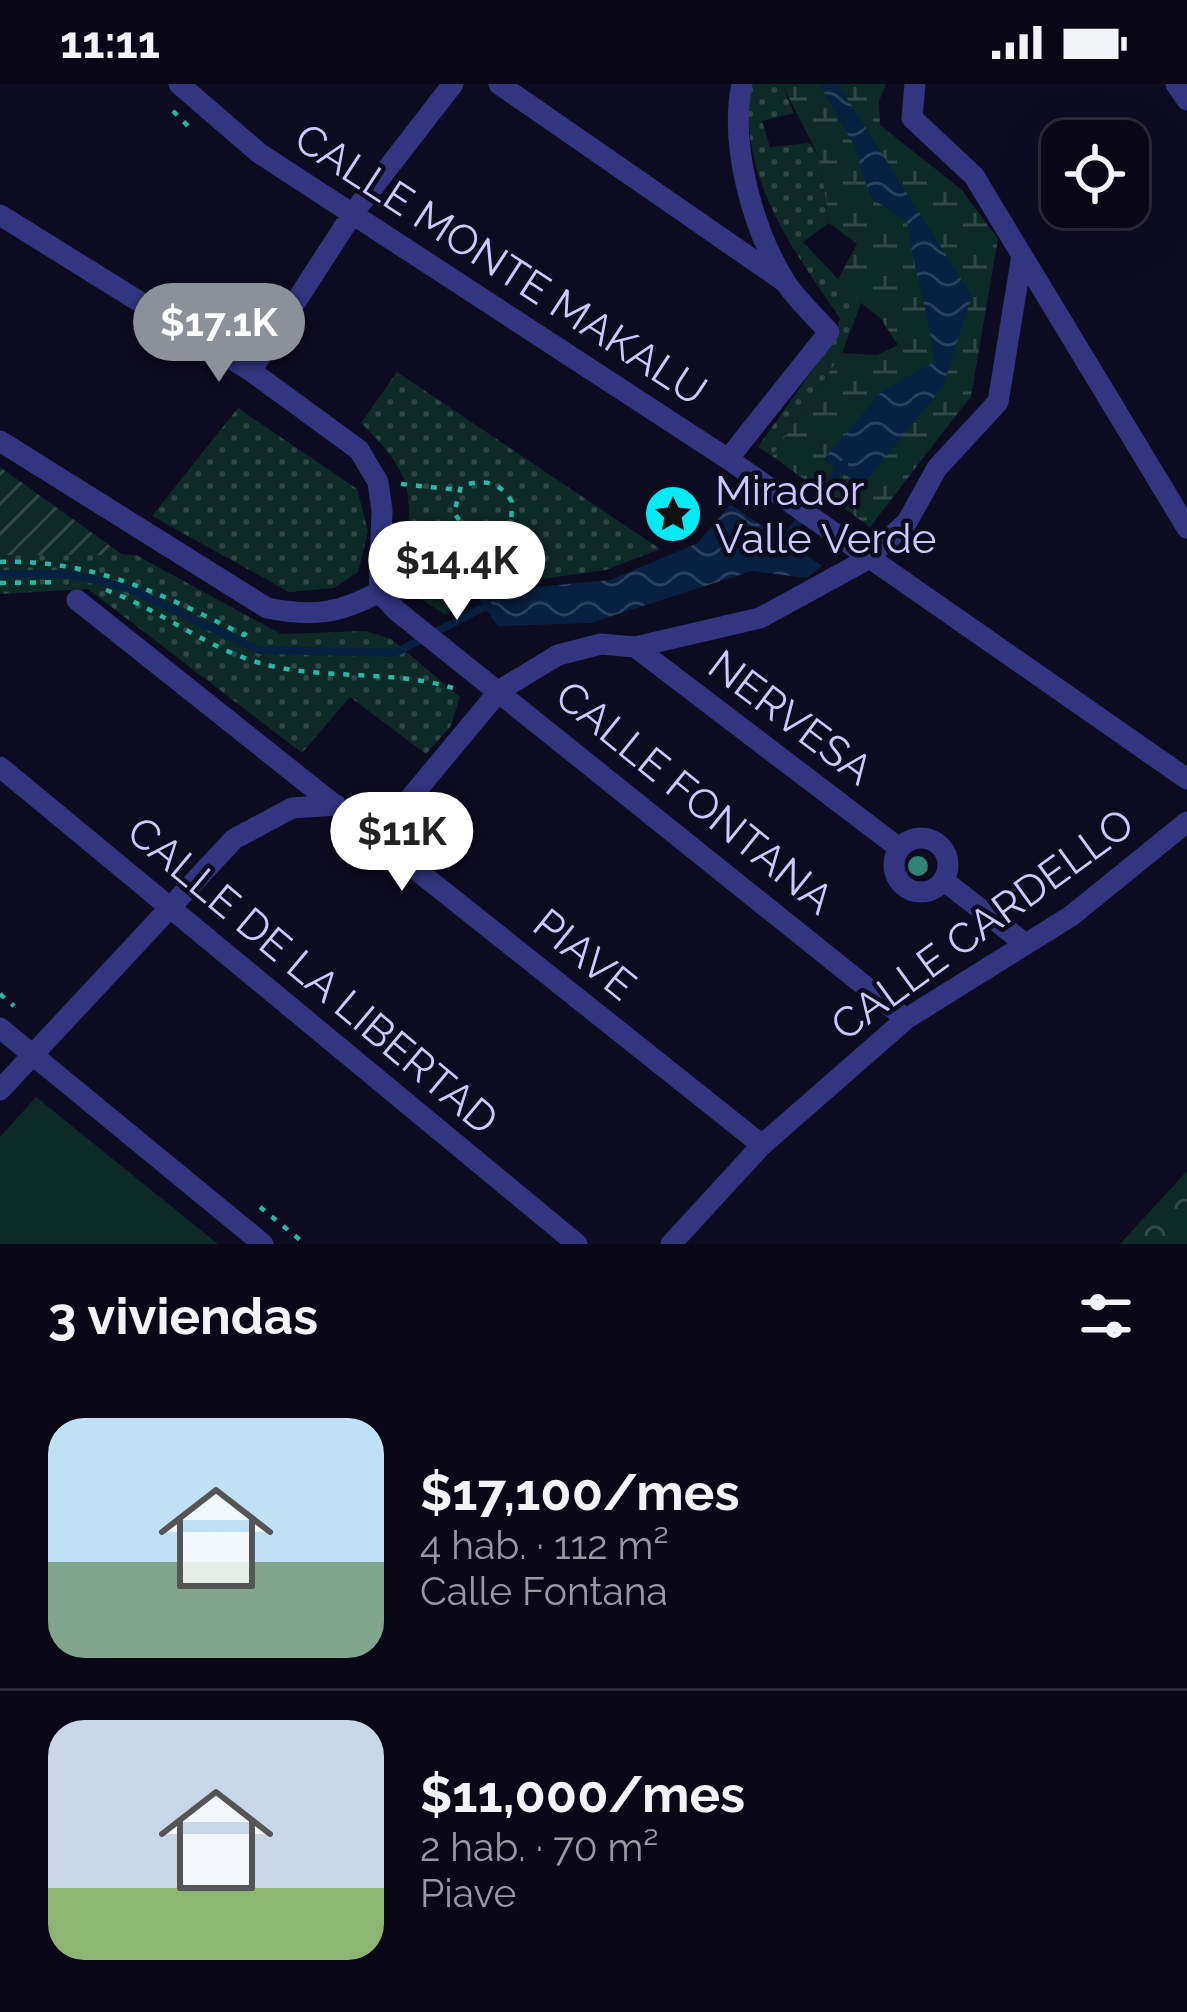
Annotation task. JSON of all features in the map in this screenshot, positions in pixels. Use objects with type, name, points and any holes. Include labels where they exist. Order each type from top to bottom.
[{"type":"street","name":"CALLE MONTE MAKALU","points":[[179,84],[259,153],[728,459],[866,560],[1187,779]]},
{"type":"street","points":[[251,371],[353,213],[453,84]]},
{"type":"street","points":[[499,84],[786,283],[829,332],[728,459]]},
{"type":"street","points":[[742,84],[741,140],[751,203],[786,283]]},
{"type":"street","points":[[915,84],[912,118],[974,176],[1187,528]]},
{"type":"street","points":[[1176,84],[1187,100]]},
{"type":"street","points":[[0,215],[251,371],[359,450],[378,482],[380,592],[341,613],[303,616],[267,608],[0,441]]},
{"type":"street","points":[[376,838],[500,690],[558,655],[601,644],[635,647],[760,618],[866,560],[907,522],[937,467],[998,402],[1022,255]]},
{"type":"street","name":"PIAVE","points":[[78,589],[336,806],[762,1145]]},
{"type":"street","name":"CALLE FONTANA","points":[[380,592],[405,619],[500,690],[906,1019]]},
{"type":"street","name":"NERVESA","points":[[635,647],[899,848]]},
{"type":"street","name":"CALLE DE LA LIBERTAD","points":[[0,766],[577,1244]]},
{"type":"street","points":[[0,1090],[234,839],[292,808],[336,806]]},
{"type":"street","name":"CALLE CARDELLO","points":[[671,1244],[762,1145],[906,1019],[1071,916],[1187,822]]},
{"type":"street","name":"NERVESA","points":[[921,838],[938,844],[947,858],[943,880],[926,891],[908,888],[895,875],[899,848],[921,838]]},
{"type":"street","name":"NERVESA","points":[[943,880],[1023,942]]},
{"type":"street","points":[[0,1028],[263,1244]]},
{"type":"path","points":[[378,482],[459,490],[485,481],[499,486],[512,502],[511,527],[502,534],[471,536],[435,559],[405,619]]},
{"type":"path","points":[[459,490],[454,513],[471,536]]},
{"type":"path","points":[[0,562],[47,560],[130,579],[244,635],[267,608]]},
{"type":"path","points":[[0,583],[78,589],[138,602],[250,660],[349,674],[401,674],[453,687],[482,709]]},
{"type":"green space","points":[[751,84],[782,84],[794,113],[762,121],[770,147],[810,143],[820,159],[829,223],[803,242],[861,303],[842,353],[772,456],[758,447],[835,338],[840,318],[787,237],[760,179],[749,117]]},
{"type":"green space","points":[[782,84],[886,84],[879,101],[880,125],[962,190],[998,239],[971,396],[870,527],[772,456],[842,353],[877,355],[898,345],[881,319],[836,283],[857,244],[829,223],[820,159]]},
{"type":"green space","points":[[397,372],[660,549],[606,570],[463,590],[446,615],[413,594],[407,488],[400,470],[361,423]]},
{"type":"green space","points":[[238,408],[357,489],[368,531],[358,572],[334,588],[289,592],[152,516]]},
{"type":"green space","points":[[0,467],[123,555],[0,555]]},
{"type":"green space","points":[[37,551],[136,555],[281,634],[366,631],[391,639],[460,697],[450,727],[426,754],[350,697],[302,753],[88,589],[0,594],[0,555]]},
{"type":"green space","points":[[36,1097],[218,1244],[0,1244],[0,1137]]},
{"type":"green space","points":[[1187,1171],[1187,1244],[1120,1244]]},
{"type":"water","points":[[819,84],[838,84],[972,296],[943,386],[862,486],[823,460],[882,391],[934,362],[907,222],[870,197],[854,145]]},
{"type":"water","points":[[730,504],[822,566],[807,578],[752,571],[590,623],[498,626],[474,593],[610,580],[698,543]]},
{"type":"waterway","points":[[776,543],[784,540],[844,464]]},
{"type":"waterway","points":[[0,574],[69,574],[125,587],[259,650],[395,653],[488,605]]},
{"type":"place","name":"Mirador Valle Verde","points":[[673,514]]}]
